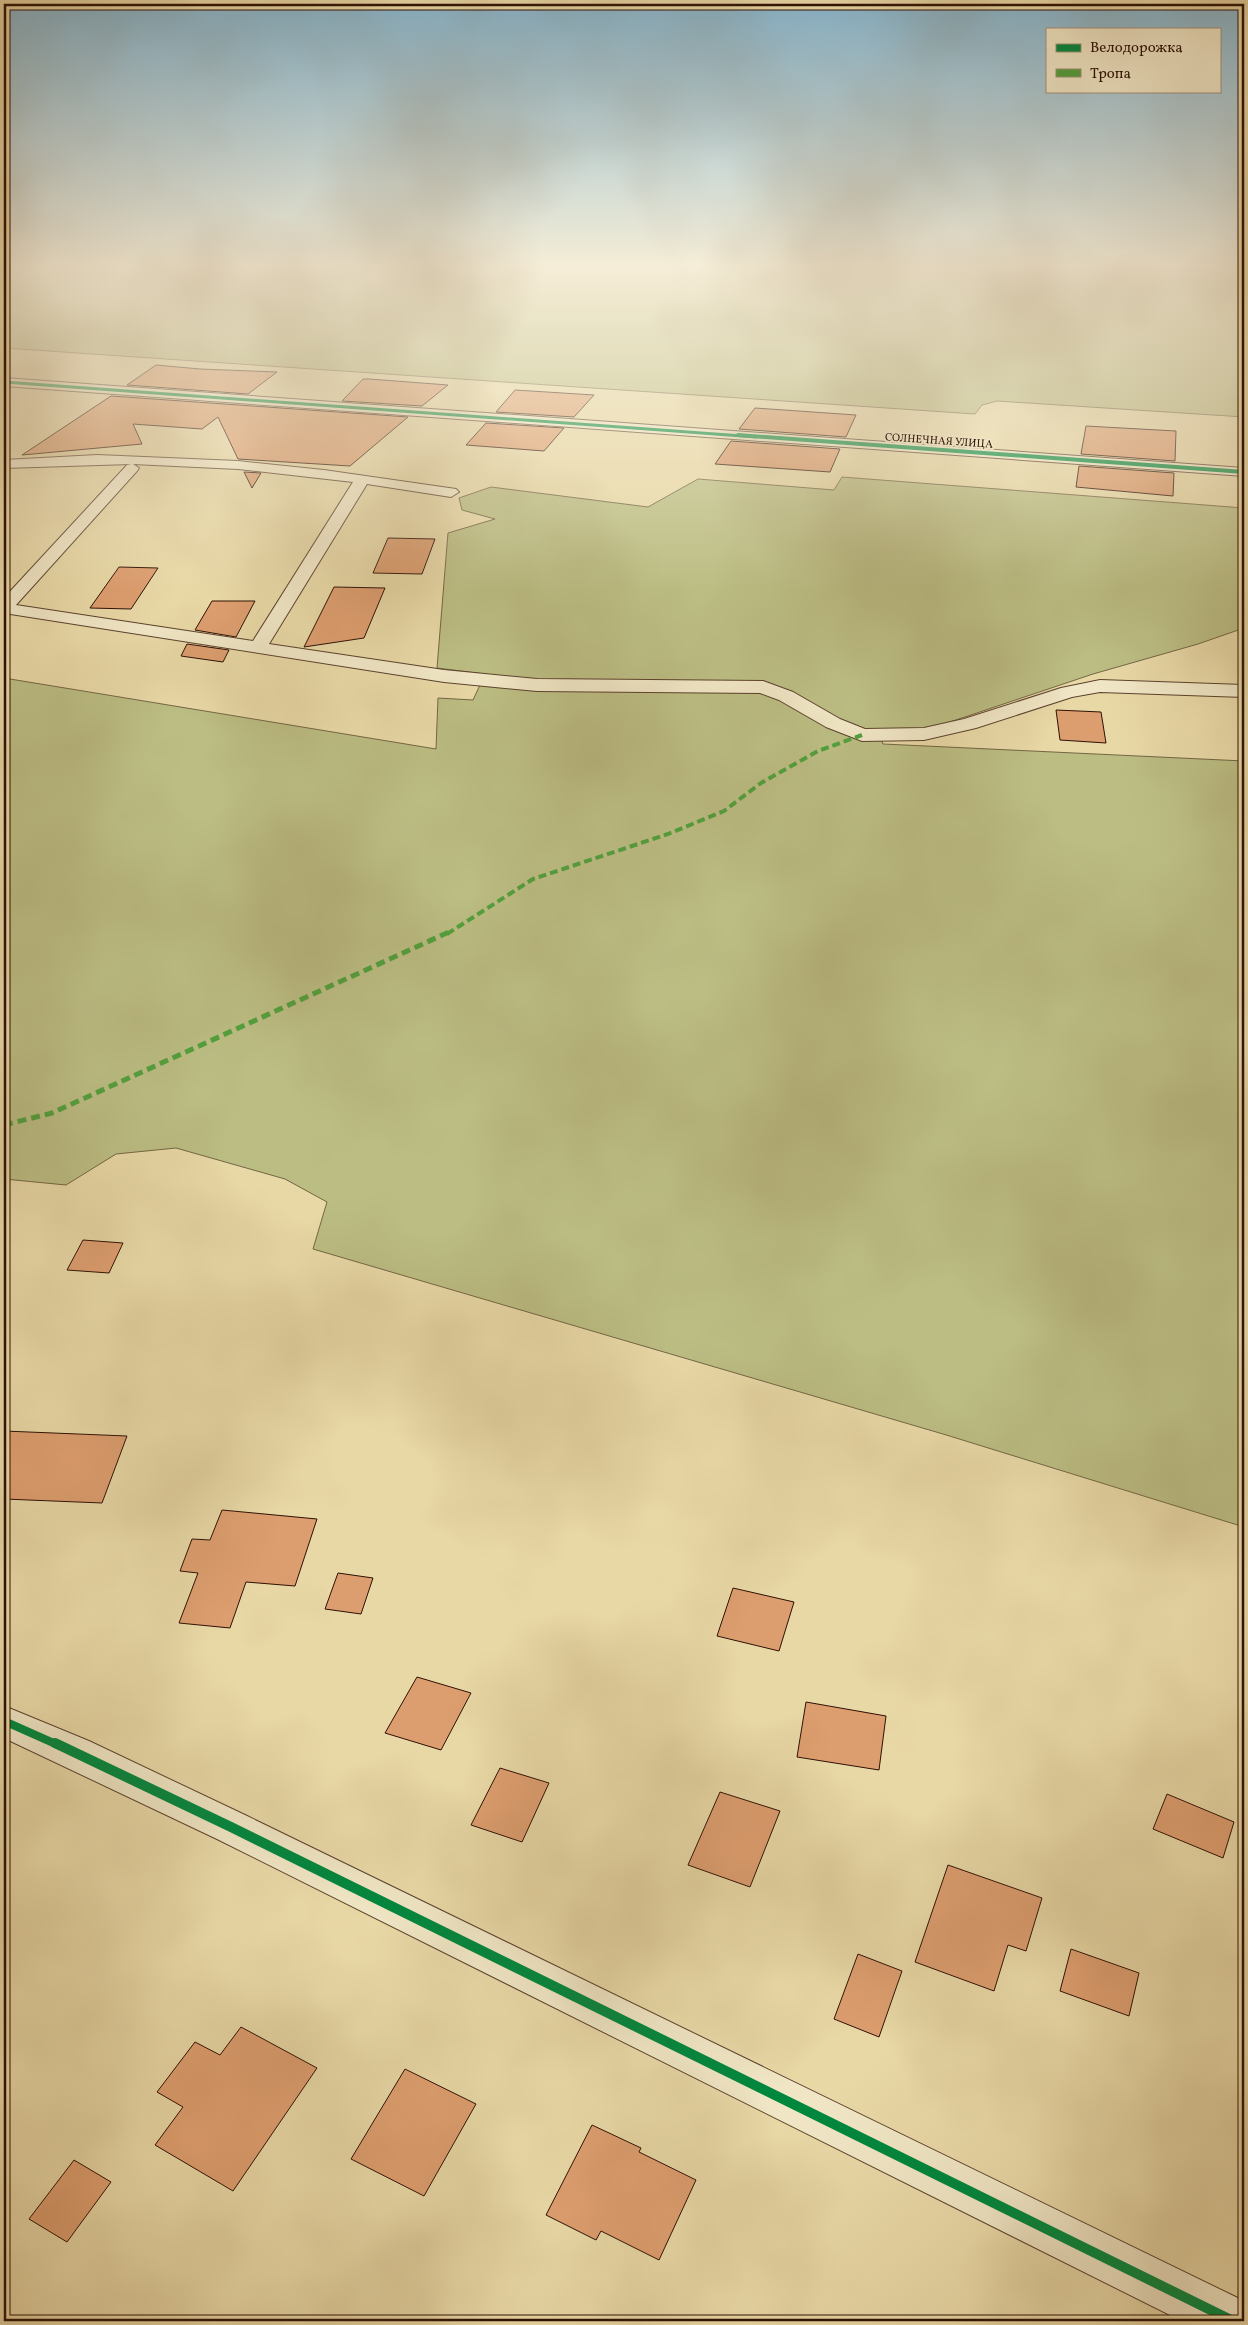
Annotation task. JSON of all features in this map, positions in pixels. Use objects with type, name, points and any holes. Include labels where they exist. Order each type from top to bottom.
[{"type":"street","name":"СОЛНЕЧНАЯ УЛИЦА","points":[[4,382],[1244,472]]},
{"type":"street","points":[[4,464],[110,459],[173,461],[365,479],[451,492]]},
{"type":"street","points":[[4,608],[132,468]]},
{"type":"street","points":[[258,647],[360,484]]},
{"type":"street","points":[[4,608],[444,676],[537,685],[763,687],[786,696],[833,723],[862,735],[924,734],[969,724],[1068,692],[1100,686],[1244,691]]},
{"type":"street","points":[[4,1721],[75,1752],[222,1823],[1233,2321]]},
{"type":"green space","points":[[379,374],[1244,374],[1244,417],[997,401],[982,405],[975,414]]},
{"type":"green space","points":[[842,477],[1244,508],[1244,628],[1198,644],[1093,674],[929,729],[878,730],[883,744],[1244,761],[1244,1527],[943,1434],[313,1249],[327,1202],[285,1179],[176,1148],[116,1154],[66,1185],[4,1179],[4,678],[436,749],[438,698],[473,700],[485,674],[437,668],[448,533],[495,519],[462,510],[459,498],[491,487],[648,507],[698,479],[834,490]]},
{"type":"building","points":[[144,374],[275,374],[248,394],[127,385]]},
{"type":"building","points":[[363,379],[448,385],[422,406],[342,401]]},
{"type":"building","points":[[515,390],[594,395],[574,417],[496,412]]},
{"type":"building","points":[[111,396],[408,417],[350,466],[238,459],[218,417],[202,429],[133,424],[142,444],[22,455]]},
{"type":"building","points":[[755,408],[856,415],[846,437],[739,429]]},
{"type":"building","points":[[486,423],[564,428],[544,451],[466,445]]},
{"type":"building","points":[[1086,426],[1176,431],[1175,461],[1081,454]]},
{"type":"building","points":[[731,441],[840,449],[830,472],[715,464]]},
{"type":"building","points":[[1079,466],[1174,473],[1173,496],[1076,487]]},
{"type":"building","points":[[244,472],[261,473],[252,488]]},
{"type":"building","points":[[388,538],[435,539],[422,574],[373,573]]},
{"type":"building","points":[[119,567],[158,568],[131,609],[90,608]]},
{"type":"building","points":[[334,587],[385,588],[364,638],[304,647]]},
{"type":"building","points":[[212,601],[255,601],[236,637],[195,630]]},
{"type":"building","points":[[187,644],[229,650],[223,662],[181,656]]},
{"type":"building","points":[[1056,710],[1101,712],[1106,743],[1060,740]]},
{"type":"building","points":[[83,1240],[123,1243],[109,1273],[67,1270]]},
{"type":"building","points":[[4,1431],[127,1436],[102,1503],[4,1499]]},
{"type":"building","points":[[222,1510],[317,1519],[295,1586],[246,1582],[230,1628],[179,1623],[198,1573],[180,1571],[192,1539],[210,1540]]},
{"type":"building","points":[[338,1573],[373,1578],[361,1614],[325,1609]]},
{"type":"building","points":[[733,1588],[794,1602],[779,1651],[717,1636]]},
{"type":"building","points":[[417,1677],[471,1693],[441,1750],[385,1733]]},
{"type":"building","points":[[806,1702],[886,1716],[879,1770],[797,1757]]},
{"type":"building","points":[[500,1768],[549,1783],[522,1842],[471,1825]]},
{"type":"building","points":[[720,1792],[780,1811],[750,1887],[688,1865]]},
{"type":"building","points":[[1167,1794],[1234,1822],[1223,1858],[1153,1829]]},
{"type":"building","points":[[948,1865],[1042,1898],[1026,1951],[1008,1945],[994,1991],[915,1962]]},
{"type":"building","points":[[1071,1949],[1139,1973],[1129,2016],[1060,1991]]},
{"type":"building","points":[[858,1954],[902,1971],[879,2037],[834,2019]]},
{"type":"building","points":[[241,2027],[317,2068],[233,2191],[155,2145],[183,2107],[157,2092],[195,2042],[220,2055]]},
{"type":"building","points":[[405,2069],[476,2104],[424,2196],[351,2159]]},
{"type":"building","points":[[592,2125],[641,2148],[639,2152],[696,2180],[659,2260],[601,2231],[596,2240],[546,2215]]},
{"type":"building","points":[[74,2160],[111,2182],[67,2242],[29,2219]]},
{"type":"marked path","points":[[4,1125],[52,1113],[185,1051],[442,937],[533,879],[668,834],[724,811],[761,783],[818,751],[862,735]]},
{"type":"cycle path","points":[[4,382],[1244,472]]},
{"type":"cycle path","points":[[4,1721],[75,1752],[231,1827],[1233,2321]]}]
